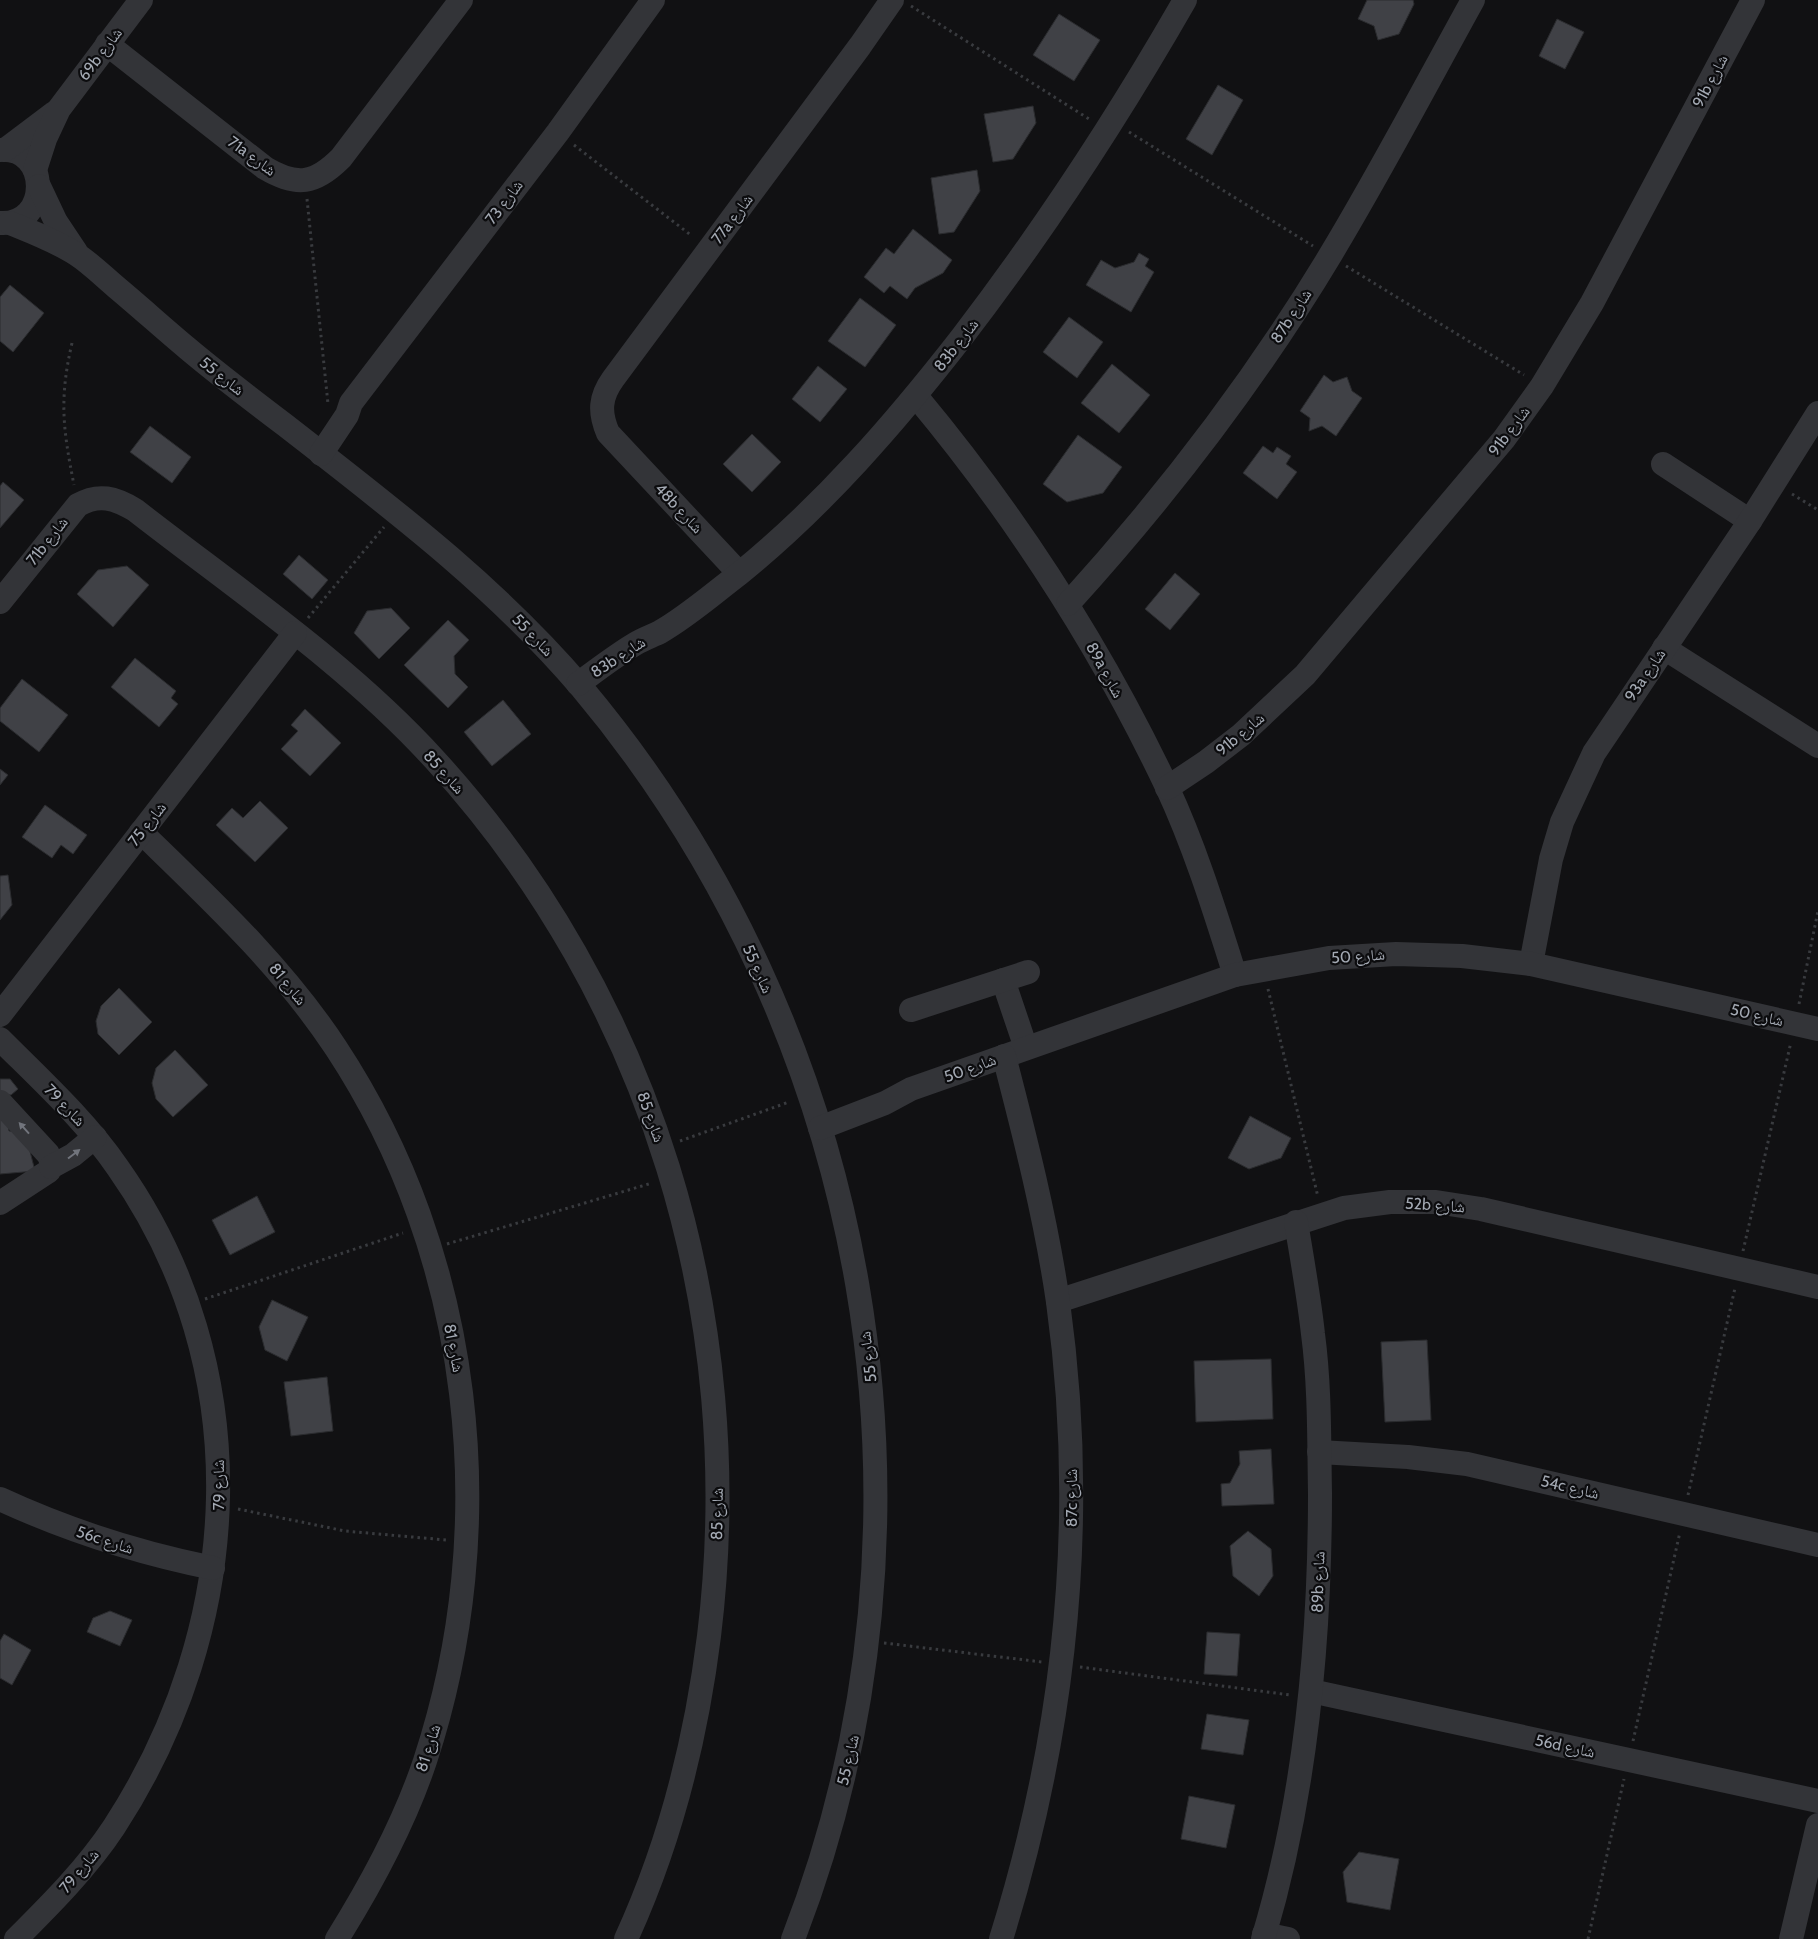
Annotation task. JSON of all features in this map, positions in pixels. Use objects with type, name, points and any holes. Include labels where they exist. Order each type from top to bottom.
[{"type":"street","name":"69b شارع","points":[[5,223],[22,218],[31,209],[37,199],[37,178],[45,139],[60,108],[141,0]]},
{"type":"street","points":[[305,181],[326,173],[341,158],[461,0]]},
{"type":"street","name":"شارع 73","points":[[316,449],[330,422],[340,410],[351,402],[558,132],[653,0]]},
{"type":"street","name":"83b شارع","points":[[582,689],[632,659],[660,632],[740,573],[821,499],[866,454],[916,396],[997,291],[1074,181],[1107,130],[1146,68],[1185,0]]},
{"type":"street","name":"87b شارع","points":[[1068,604],[1119,547],[1169,486],[1262,359],[1350,222],[1473,0]]},
{"type":"street","name":"91b شارع","points":[[1167,788],[1206,762],[1240,734],[1305,674],[1504,439],[1542,386],[1592,302],[1752,0]]},
{"type":"street","name":"77a شارع","points":[[618,443],[608,432],[602,420],[601,405],[605,391],[717,240],[900,3]]},
{"type":"street","name":"71a شارع","points":[[107,44],[265,168],[284,179],[305,181]]},
{"type":"street","name":"69b شارع","points":[[3,150],[34,131],[60,108]]},
{"type":"street","points":[[3,150],[17,153],[28,160],[37,178]]},
{"type":"street","name":"شارع 55","points":[[37,178],[56,222],[78,255],[202,361],[396,513],[486,589],[582,689],[632,752],[660,793],[716,885],[752,955],[784,1027],[815,1112],[843,1210],[860,1295],[871,1381],[876,1468],[876,1554],[868,1641],[855,1728],[835,1813],[809,1897],[793,1939]]},
{"type":"street","name":"شارع 55","points":[[5,223],[78,255]]},
{"type":"street","name":"89a شارع","points":[[916,396],[997,498],[1068,604],[1167,788],[1202,876],[1235,975]]},
{"type":"street","name":"شارع 73","points":[[316,449],[345,418],[351,402]]},
{"type":"street","name":"93a شارع","points":[[1531,964],[1551,859],[1562,822],[1594,753],[1750,521],[1818,413]]},
{"type":"street","name":"48b شارع","points":[[618,443],[740,573]]},
{"type":"street","points":[[1663,464],[1750,521]]},
{"type":"street","name":"71b شارع","points":[[0,602],[78,505],[88,499],[106,497]]},
{"type":"street","name":"شارع 85","points":[[106,497],[118,500],[135,510],[295,633],[375,701],[433,758],[482,815],[528,876],[568,940],[604,1007],[636,1076],[663,1147],[688,1234],[705,1322],[716,1411],[719,1501],[714,1591],[701,1697],[678,1800],[644,1900],[626,1939]]},
{"type":"street","name":"شارع 75","points":[[0,1015],[295,633]]},
{"type":"street","points":[[1664,648],[1818,746]]},
{"type":"street","name":"شارع 81","points":[[141,832],[250,938],[309,1010],[336,1048],[370,1105],[399,1165],[423,1226],[445,1303],[460,1382],[468,1462],[467,1542],[459,1621],[444,1693],[424,1763],[397,1831],[364,1896],[337,1939]]},
{"type":"street","name":"شارع 50","points":[[815,1112],[885,1103],[911,1089],[1235,975],[1263,968],[1329,958],[1396,954],[1462,956],[1531,964],[1818,1029]]},
{"type":"street","points":[[911,1010],[1028,972]]},
{"type":"street","points":[[1003,980],[1026,1048]]},
{"type":"street","name":"شارع 79","points":[[0,1039],[95,1137],[118,1168],[148,1217],[174,1269],[188,1305],[211,1396],[218,1451],[219,1506],[214,1568],[197,1645],[178,1704],[149,1768],[113,1828],[76,1877],[21,1937]]},
{"type":"street","name":"87c شارع","points":[[1001,1939],[1022,1874],[1039,1805],[1052,1735],[1062,1665],[1069,1592],[1072,1519],[1071,1446],[1058,1301],[1029,1155],[1004,1056]]},
{"type":"street","points":[[0,1102],[48,1154],[52,1162],[51,1166]]},
{"type":"street","points":[[0,1203],[51,1166],[73,1155],[95,1137]]},
{"type":"street","name":"52b شارع","points":[[1058,1301],[1296,1222],[1344,1208],[1390,1202],[1436,1202],[1481,1209],[1818,1287]]},
{"type":"street","name":"89b شارع","points":[[1264,1936],[1284,1853],[1300,1772],[1311,1694],[1319,1565],[1319,1452],[1314,1336],[1296,1222]]},
{"type":"street","name":"54c شارع","points":[[1319,1452],[1408,1456],[1467,1464],[1818,1545]]},
{"type":"street","name":"56c شارع","points":[[0,1499],[63,1527],[109,1543],[214,1568]]},
{"type":"street","name":"56d شارع","points":[[1311,1694],[1628,1759],[1818,1801]]},
{"type":"street","points":[[1791,1939],[1818,1825]]},
{"type":"street","points":[[1264,1936],[1288,1939]]},
{"type":"path","points":[[900,3],[1107,130]]},
{"type":"path","points":[[558,132],[691,238],[700,227],[717,240]]},
{"type":"path","points":[[305,181],[330,422]]},
{"type":"path","points":[[72,343],[64,377],[62,412],[78,505]]},
{"type":"path","points":[[1774,483],[1818,510]]},
{"type":"path","points":[[295,633],[396,513]]},
{"type":"path","points":[[1588,1939],[1795,1024],[1818,911]]},
{"type":"path","points":[[1263,968],[1323,1214]]},
{"type":"path","points":[[663,1147],[815,1112]]},
{"type":"path","points":[[430,1249],[671,1177]]},
{"type":"path","points":[[188,1305],[423,1226]]},
{"type":"path","points":[[219,1506],[345,1531],[467,1542]]},
{"type":"path","points":[[868,1641],[1311,1694]]},
{"type":"building","points":[[1367,0],[1413,0],[1414,4],[1399,34],[1378,40],[1374,26],[1358,19]]},
{"type":"building","points":[[1059,14],[1100,40],[1074,81],[1033,55]]},
{"type":"building","points":[[1557,19],[1584,32],[1565,69],[1539,56]]},
{"type":"building","points":[[1218,85],[1243,100],[1212,155],[1186,139]]},
{"type":"building","points":[[1033,106],[1036,123],[1013,159],[993,162],[984,114]]},
{"type":"building","points":[[977,170],[980,191],[954,232],[939,234],[931,178]]},
{"type":"building","points":[[913,229],[952,260],[943,273],[915,288],[907,299],[890,286],[884,293],[864,277],[886,248],[894,254]]},
{"type":"building","points":[[1139,253],[1149,259],[1145,266],[1154,272],[1131,312],[1086,285],[1101,260],[1115,268],[1134,262]]},
{"type":"building","points":[[10,285],[44,313],[13,352],[0,341],[0,297]]},
{"type":"building","points":[[860,298],[896,325],[865,367],[828,341]]},
{"type":"building","points":[[1069,317],[1103,342],[1077,378],[1043,352]]},
{"type":"building","points":[[1112,364],[1150,395],[1119,433],[1081,403]]},
{"type":"building","points":[[818,366],[847,389],[820,422],[792,399]]},
{"type":"building","points":[[1324,375],[1333,382],[1347,377],[1352,391],[1362,398],[1336,436],[1322,426],[1309,431],[1310,418],[1300,411]]},
{"type":"building","points":[[150,426],[191,457],[172,483],[130,452]]},
{"type":"building","points":[[752,434],[781,462],[752,492],[723,464]]},
{"type":"building","points":[[1078,435],[1122,467],[1103,493],[1067,502],[1043,484]]},
{"type":"building","points":[[1263,446],[1273,453],[1277,447],[1291,456],[1286,464],[1297,472],[1277,499],[1243,473]]},
{"type":"building","points":[[3,482],[24,500],[0,528],[0,486]]},
{"type":"building","points":[[299,555],[328,580],[312,599],[283,574]]},
{"type":"building","points":[[127,566],[149,585],[113,627],[77,594],[98,570]]},
{"type":"building","points":[[1175,573],[1200,594],[1170,630],[1145,609]]},
{"type":"building","points":[[391,608],[410,628],[379,659],[354,633],[367,611]]},
{"type":"building","points":[[448,620],[469,640],[454,656],[455,674],[468,687],[448,708],[404,665]]},
{"type":"building","points":[[135,658],[176,691],[171,698],[178,704],[159,727],[111,687]]},
{"type":"building","points":[[22,679],[68,715],[39,752],[0,721],[0,708]]},
{"type":"building","points":[[503,700],[531,734],[492,766],[464,732]]},
{"type":"building","points":[[305,709],[341,743],[310,776],[281,749],[298,731],[291,725]]},
{"type":"building","points":[[0,769],[8,775],[0,785]]},
{"type":"building","points":[[260,801],[288,828],[255,862],[216,825],[232,808],[243,818]]},
{"type":"building","points":[[45,805],[87,835],[73,854],[61,845],[52,858],[22,837]]},
{"type":"building","points":[[8,875],[12,905],[0,920],[0,876]]},
{"type":"building","points":[[119,988],[152,1022],[119,1055],[98,1034],[96,1021],[101,1006]]},
{"type":"building","points":[[175,1050],[208,1085],[173,1117],[156,1099],[152,1083],[156,1068]]},
{"type":"building","points":[[0,1079],[10,1079],[18,1089],[11,1095],[0,1094]]},
{"type":"building","points":[[5,1108],[9,1131],[25,1132],[35,1171],[0,1174],[0,1109]]},
{"type":"building","points":[[1250,1116],[1291,1138],[1281,1158],[1249,1169],[1228,1158]]},
{"type":"building","points":[[257,1196],[275,1232],[230,1255],[212,1220]]},
{"type":"building","points":[[272,1300],[308,1317],[287,1361],[265,1350],[259,1327]]},
{"type":"building","points":[[1427,1340],[1431,1420],[1385,1422],[1381,1342]]},
{"type":"building","points":[[1271,1359],[1273,1419],[1196,1422],[1194,1361]]},
{"type":"building","points":[[327,1377],[333,1431],[291,1436],[284,1382]]},
{"type":"building","points":[[1271,1449],[1274,1504],[1222,1506],[1221,1484],[1230,1483],[1240,1464],[1239,1451]]},
{"type":"building","points":[[1248,1531],[1271,1549],[1273,1576],[1259,1596],[1233,1576],[1230,1546]]},
{"type":"building","points":[[110,1611],[132,1620],[120,1646],[87,1632],[93,1618]]},
{"type":"building","points":[[1207,1632],[1240,1634],[1237,1676],[1204,1674]]},
{"type":"building","points":[[4,1634],[31,1650],[12,1685],[0,1678],[0,1641]]},
{"type":"building","points":[[1207,1714],[1249,1720],[1243,1755],[1201,1749]]},
{"type":"building","points":[[1189,1796],[1235,1805],[1226,1848],[1181,1839]]},
{"type":"building","points":[[1359,1852],[1399,1859],[1390,1910],[1347,1902],[1343,1872]]}]
